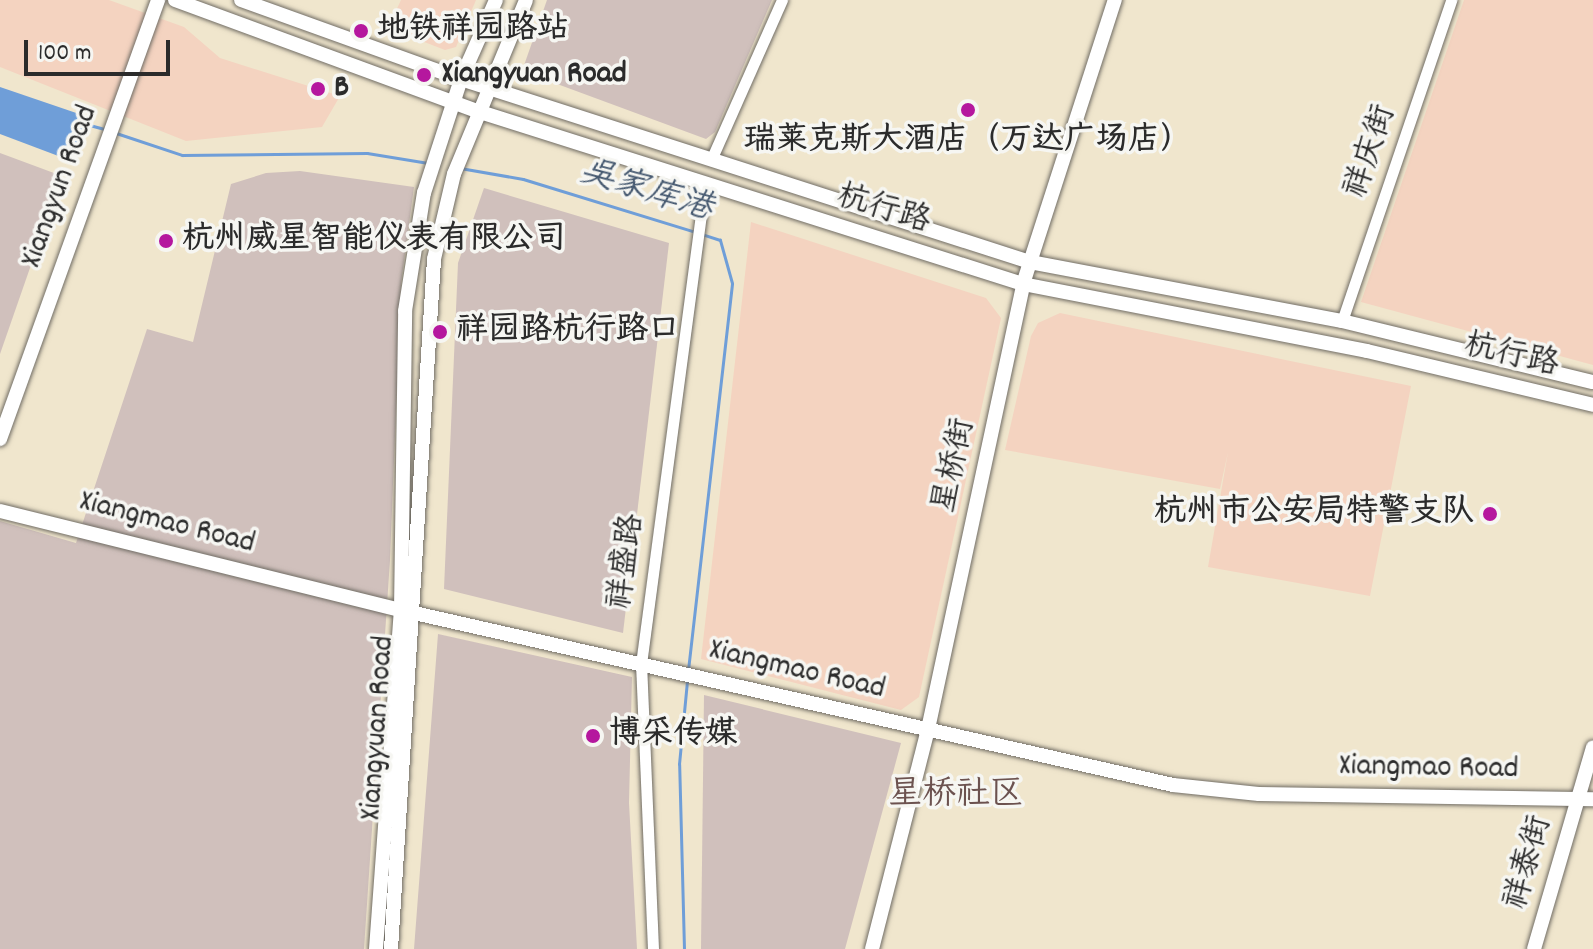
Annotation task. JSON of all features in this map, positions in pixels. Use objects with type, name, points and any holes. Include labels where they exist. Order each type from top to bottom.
[{"type":"main road","name":"Xiangyun Road","points":[[0,439],[158,0]]},
{"type":"main road","name":"杭行路","points":[[175,0],[477,111],[1023,284],[1367,351],[1593,405]]},
{"type":"main road","name":"杭行路","points":[[241,0],[487,88],[1030,262],[1342,321],[1593,382]]},
{"type":"main road","name":"Xiangyuan Road","points":[[376,949],[408,612],[405,311],[424,193],[461,79],[496,0]]},
{"type":"main road","name":"Xiangyuan Road","points":[[391,949],[408,612],[430,295],[444,206],[477,111],[526,0]]},
{"type":"main road","name":"星桥街","points":[[872,949],[928,729],[1023,284],[1115,0]]},
{"type":"main road","name":"Xiangmao Road","points":[[0,511],[408,612],[1211,791],[1586,799]]},
{"type":"main road","name":"祥泰街","points":[[1534,949],[1586,799],[1593,747]]},
{"type":"street","points":[[711,160],[782,0]]},
{"type":"street","name":"祥庆街","points":[[1342,321],[1451,0]]},
{"type":"street","name":"祥盛路","points":[[653,949],[648,666],[705,184]]},
{"type":"shaded area","points":[[0,0],[109,0],[184,27],[220,58],[340,96],[322,127],[186,141],[0,67]]},
{"type":"shaded area","points":[[401,0],[476,0],[456,47],[445,50],[388,28]]},
{"type":"shaded area","points":[[547,0],[772,0],[715,132],[706,139],[522,71]]},
{"type":"shaded area","points":[[1464,0],[1593,0],[1593,365],[1361,302]]},
{"type":"shaded area","points":[[0,153],[62,176],[0,354]]},
{"type":"shaded area","points":[[300,171],[414,187],[401,283],[390,560],[364,949],[0,949],[0,521],[76,543],[147,329],[193,342],[231,184],[266,173]]},
{"type":"shaded area","points":[[484,188],[669,243],[623,633],[444,589],[458,263]]},
{"type":"shaded area","points":[[751,222],[986,298],[1001,318],[919,697],[901,710],[701,659]]},
{"type":"shaded area","points":[[1060,313],[1411,386],[1370,596],[1208,567],[1228,452],[1220,489],[1005,450],[1031,336],[1038,323]]},
{"type":"shaded area","points":[[438,634],[632,677],[629,803],[637,949],[414,949]]},
{"type":"shaded area","points":[[704,695],[901,743],[845,949],[701,949]]},
{"type":"water","points":[[0,87],[88,117],[69,160],[0,134]]},
{"type":"waterway","name":"吴家库港","points":[[82,123],[105,129]]},
{"type":"waterway","name":"吴家库港","points":[[116,133],[182,155],[367,153],[428,163]]},
{"type":"waterway","name":"吴家库港","points":[[460,168],[523,179],[695,232]]},
{"type":"waterway","name":"吴家库港","points":[[688,670],[732,283],[720,240],[702,234]]},
{"type":"waterway","name":"吴家库港","points":[[684,949],[679,764],[687,681]]},
{"type":"place","name":"地铁祥园路站","points":[[361,31]]},
{"type":"place","name":"Xiangyuan Road","points":[[424,75]]},
{"type":"place","name":"B","points":[[318,89]]},
{"type":"place","name":"瑞莱克斯大酒店（万达广场店）","points":[[968,110]]},
{"type":"place","name":"杭州威星智能仪表有限公司","points":[[166,241]]},
{"type":"place","name":"祥园路杭行路口","points":[[440,332]]},
{"type":"place","name":"杭州市公安局特警支队","points":[[1490,514]]},
{"type":"place","name":"博采传媒","points":[[593,736]]},
{"type":"district","name":"星桥社区","points":[[956,797]]}]
